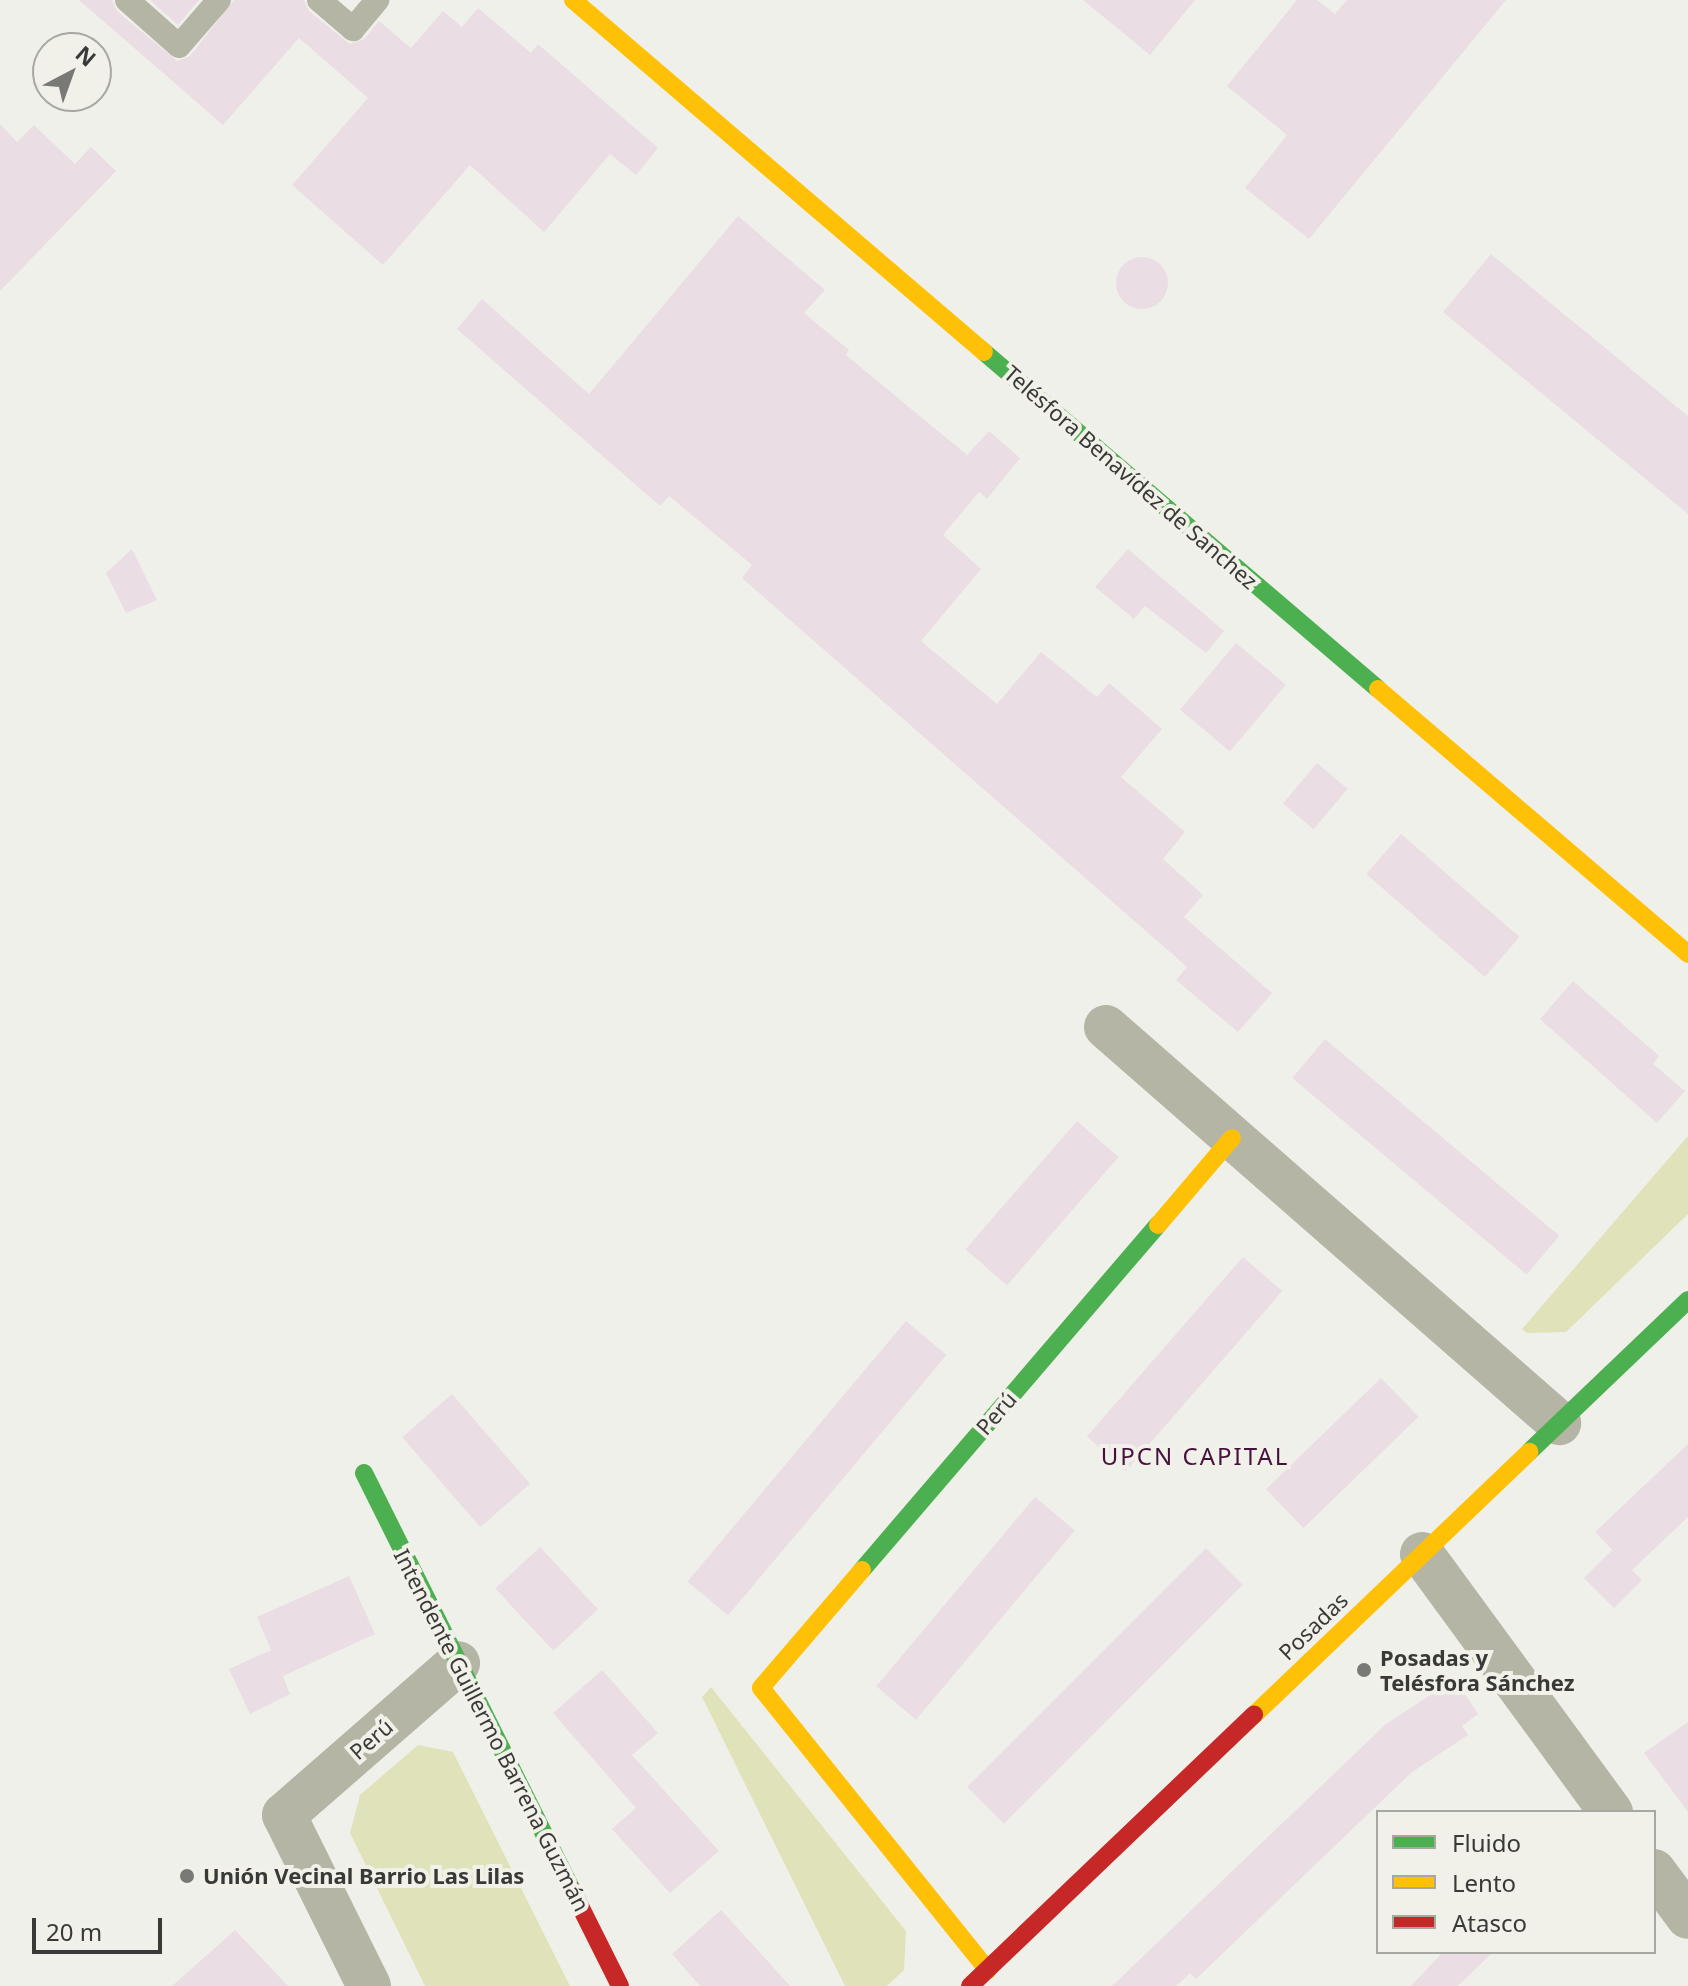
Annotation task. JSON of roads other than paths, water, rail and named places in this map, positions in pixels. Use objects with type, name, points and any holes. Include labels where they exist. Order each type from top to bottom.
[{"type":"street","name":"Telésfora Benavídez de Sanchez","points":[[573,0],[1688,954]]},
{"type":"street","points":[[1106,1027],[1559,1423]]},
{"type":"street","name":"Perú","points":[[988,1970],[761,1688],[1232,1138]]},
{"type":"street","name":"Posadas","points":[[970,1986],[1688,1300]]},
{"type":"street","name":"Intendente Guillermo Barrena Guzmán","points":[[364,1473],[620,1986]]},
{"type":"street","points":[[1422,1554],[1610,1810]]},
{"type":"street","name":"Perú","points":[[369,1986],[284,1815],[458,1663]]},
{"type":"street","points":[[1656,1874],[1688,1917]]},
{"type":"lane","points":[[127,0],[179,46],[204,5]]},
{"type":"lane","points":[[319,0],[353,29],[377,0]]},
{"type":"place","name":"Posadas y Telésfora Sánchez","points":[[1364,1670]]},
{"type":"place","name":"Unión Vecinal Barrio Las Lilas","points":[[187,1876]]},
{"type":"district","name":"UPCN CAPITAL","points":[[1195,1456]]}]
